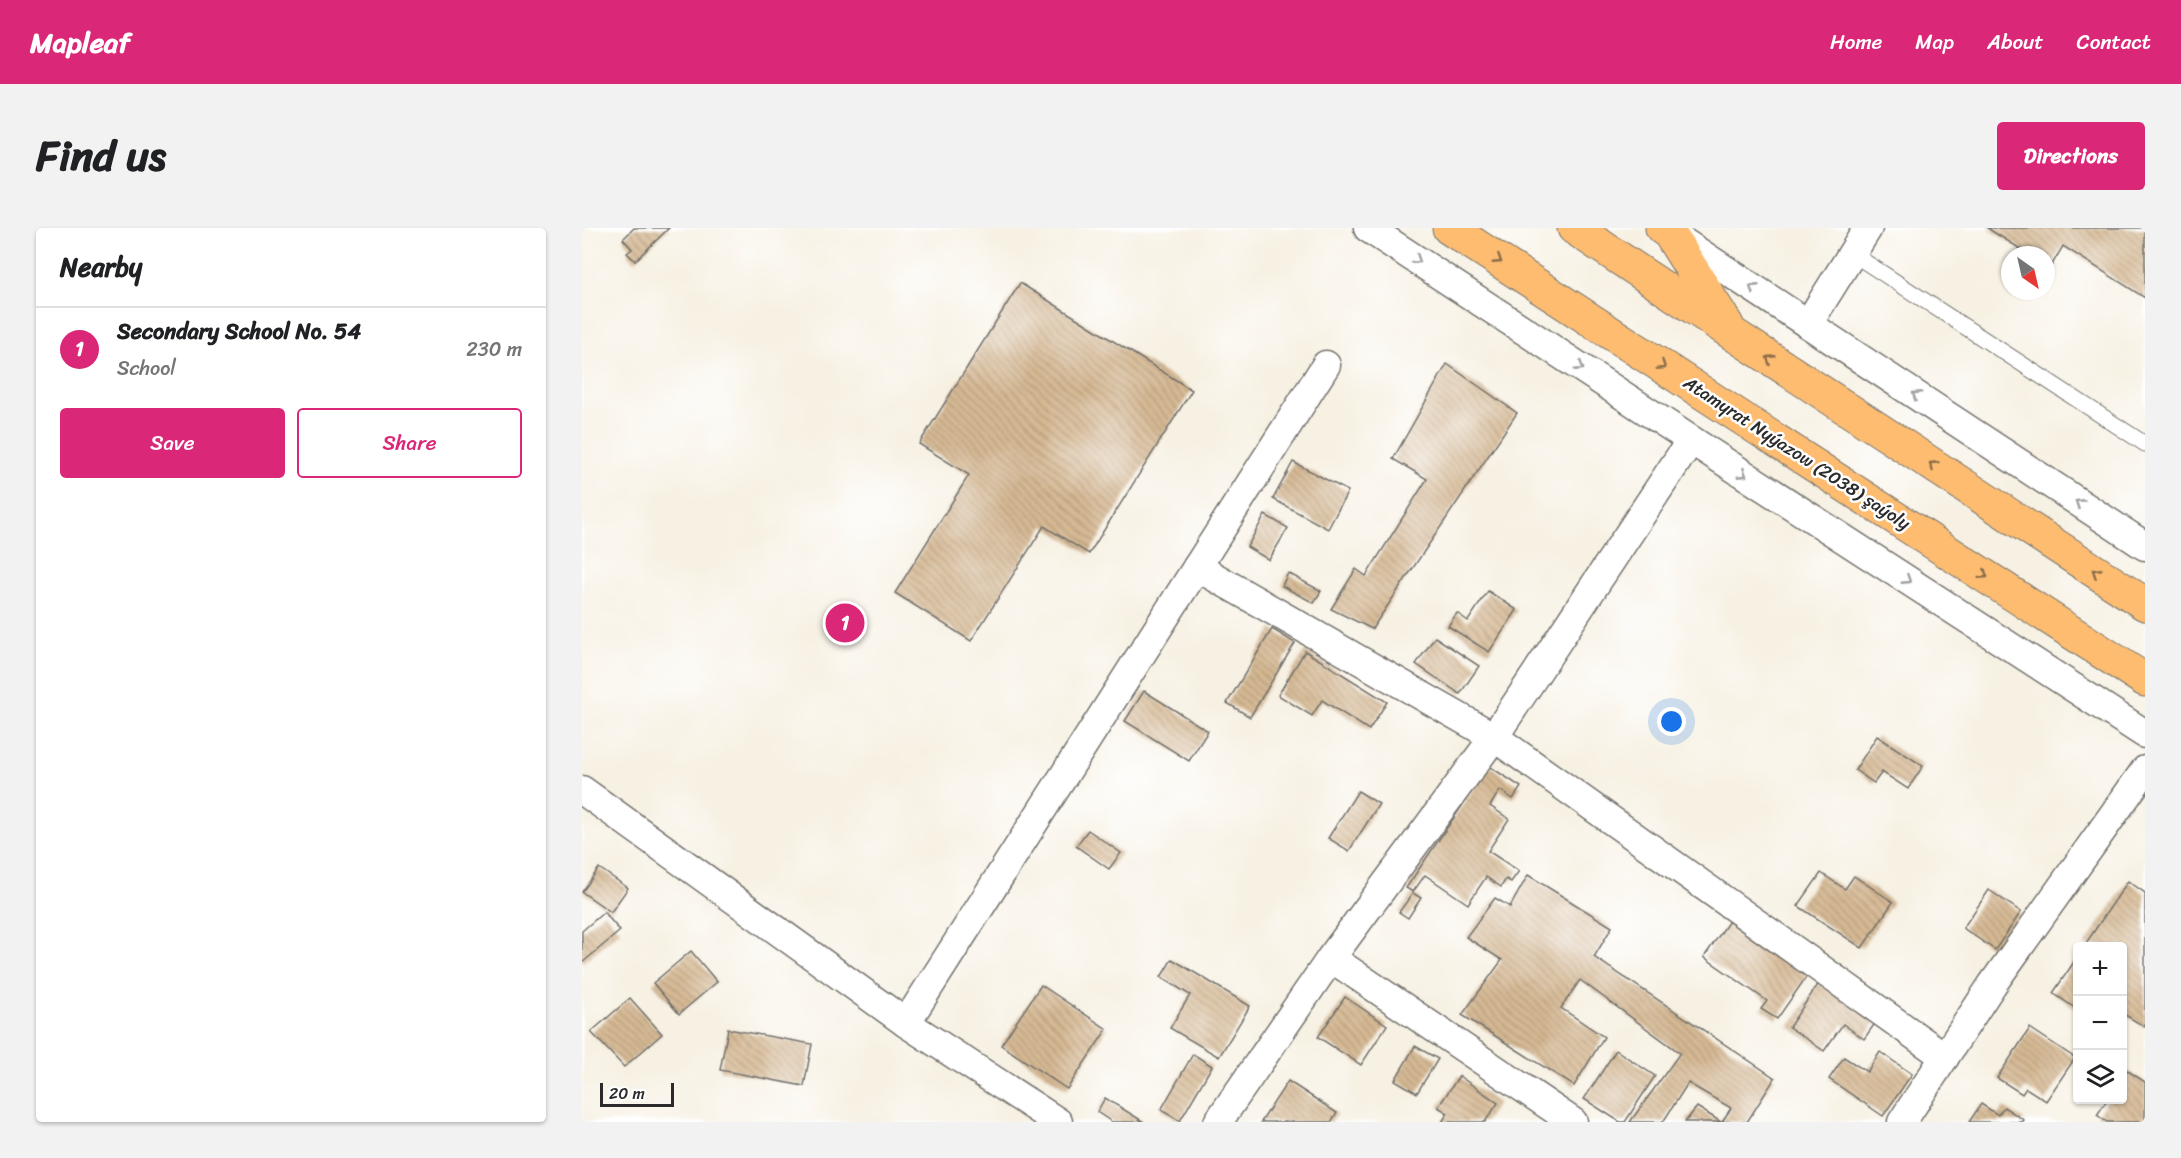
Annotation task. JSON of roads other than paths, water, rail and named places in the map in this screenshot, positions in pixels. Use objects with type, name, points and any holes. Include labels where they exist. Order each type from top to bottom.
[{"type":"main road","name":"Atamyrat Nyýazow (2038) şaýoly","points":[[1449,228],[2145,680]]},
{"type":"main road","points":[[1574,228],[2145,604]]},
{"type":"main road","points":[[1665,230],[1733,334]]},
{"type":"street","points":[[1368,228],[2145,734]]},
{"type":"street","points":[[1808,324],[1868,228]]},
{"type":"street","points":[[1665,230],[2145,546]]},
{"type":"street","points":[[906,1023],[1326,365]]},
{"type":"street","points":[[1218,1122],[1331,958],[1494,736],[1691,440]]},
{"type":"street","points":[[1197,567],[1494,736],[1945,1057]]},
{"type":"street","points":[[1902,1122],[1992,985],[2145,770]]},
{"type":"street","points":[[582,790],[906,1023],[1058,1122]]},
{"type":"street","points":[[1331,958],[1573,1122]]},
{"type":"lane","points":[[1853,254],[2145,444]]},
{"type":"place","name":"Secondary School No. 54","points":[[845,623]]}]
